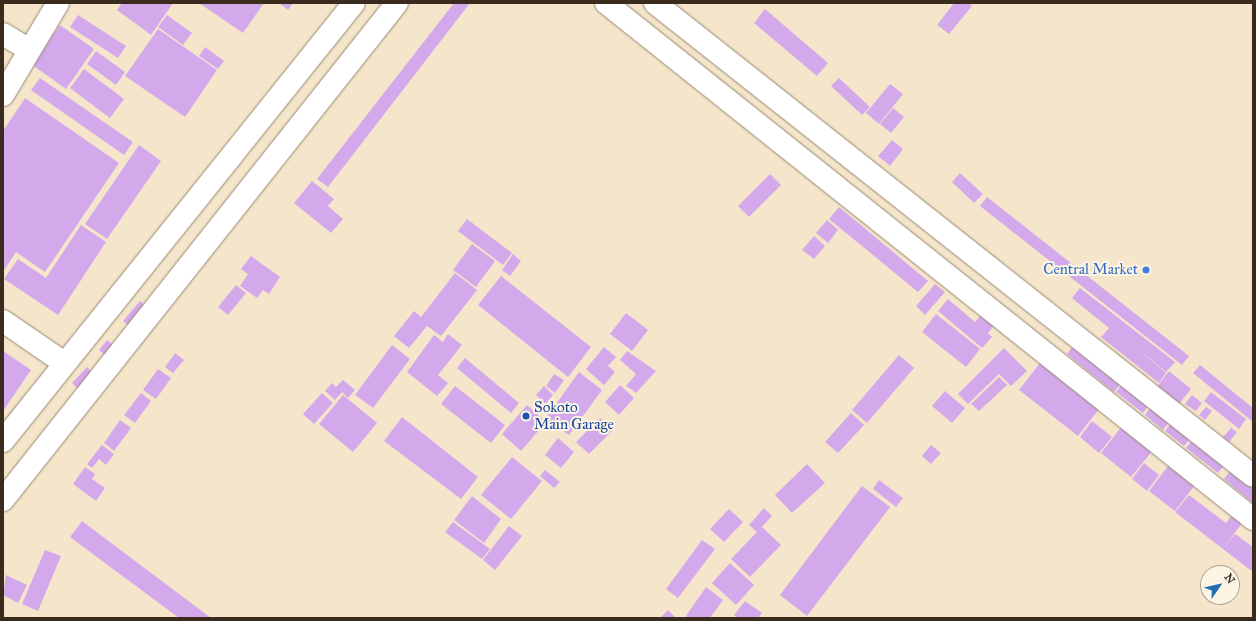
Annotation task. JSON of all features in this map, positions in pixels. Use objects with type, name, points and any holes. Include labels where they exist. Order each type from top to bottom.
[{"type":"street","points":[[3,95],[58,3]]},
{"type":"street","points":[[3,441],[354,3]]},
{"type":"street","points":[[3,500],[397,3]]},
{"type":"street","points":[[606,3],[1253,519]]},
{"type":"street","points":[[655,3],[1253,476]]},
{"type":"street","points":[[3,34],[30,50]]},
{"type":"street","points":[[3,321],[64,363]]},
{"type":"building","points":[[122,3],[173,3],[151,35],[117,10]]},
{"type":"building","points":[[199,3],[264,3],[243,33]]},
{"type":"building","points":[[279,3],[293,3],[288,10]]},
{"type":"building","points":[[454,3],[470,3],[328,187],[317,179]]},
{"type":"building","points":[[954,3],[969,3],[972,6],[949,34],[937,25]]},
{"type":"building","points":[[765,9],[828,63],[817,76],[754,23]]},
{"type":"building","points":[[78,15],[126,46],[118,58],[70,27]]},
{"type":"building","points":[[167,15],[192,33],[183,45],[158,27]]},
{"type":"building","points":[[60,25],[94,49],[66,89],[31,64]]},
{"type":"building","points":[[158,29],[217,70],[185,117],[125,76]]},
{"type":"building","points":[[205,47],[224,61],[218,69],[199,56]]},
{"type":"building","points":[[96,51],[125,72],[116,85],[87,64]]},
{"type":"building","points":[[84,69],[124,99],[110,118],[70,88]]},
{"type":"building","points":[[40,78],[133,142],[124,155],[31,90]]},
{"type":"building","points":[[839,78],[870,107],[862,115],[831,86]]},
{"type":"building","points":[[890,84],[903,94],[879,124],[866,113]]},
{"type":"building","points":[[25,98],[119,163],[45,272],[16,252],[3,272],[3,131]]},
{"type":"building","points":[[893,108],[904,117],[891,133],[880,124]]},
{"type":"building","points":[[892,140],[903,149],[890,166],[878,156]]},
{"type":"building","points":[[139,145],[161,161],[107,239],[85,224]]},
{"type":"building","points":[[960,173],[983,194],[974,203],[952,182]]},
{"type":"building","points":[[770,174],[781,185],[749,217],[738,206]]},
{"type":"building","points":[[312,181],[334,199],[328,206],[343,219],[331,233],[294,203]]},
{"type":"building","points":[[987,197],[1189,356],[1182,365],[980,206]]},
{"type":"building","points":[[839,207],[928,281],[918,292],[829,219]]},
{"type":"building","points":[[467,219],[512,253],[503,265],[458,231]]},
{"type":"building","points":[[827,220],[838,230],[828,243],[816,233]]},
{"type":"building","points":[[81,225],[106,242],[58,315],[4,279],[18,259],[46,278]]},
{"type":"building","points":[[814,236],[825,246],[814,259],[802,250]]},
{"type":"building","points":[[472,244],[495,261],[476,287],[453,270]]},
{"type":"building","points":[[513,254],[521,261],[510,276],[502,270]]},
{"type":"building","points":[[251,256],[280,277],[269,294],[263,290],[257,298],[240,286],[248,274],[241,269]]},
{"type":"building","points":[[455,273],[477,290],[441,336],[427,326],[409,348],[394,336],[414,311],[421,317]]},
{"type":"building","points":[[501,276],[591,347],[568,377],[478,305]]},
{"type":"building","points":[[935,284],[945,292],[925,315],[916,306]]},
{"type":"building","points":[[236,285],[246,293],[228,315],[218,307]]},
{"type":"building","points":[[1080,288],[1175,362],[1166,372],[1133,345],[1166,373],[1159,383],[1101,337],[1109,328],[1072,298]]},
{"type":"building","points":[[948,299],[975,322],[984,311],[997,322],[988,333],[992,337],[982,348],[938,311]]},
{"type":"building","points":[[140,301],[150,311],[134,330],[123,321]]},
{"type":"building","points":[[626,313],[648,330],[632,351],[610,334]]},
{"type":"building","points":[[936,314],[980,349],[966,367],[922,332]]},
{"type":"building","points":[[448,334],[462,345],[438,375],[448,383],[437,396],[407,372],[434,335],[443,342]]},
{"type":"building","points":[[107,340],[119,350],[110,360],[99,350]]},
{"type":"building","points":[[1075,343],[1123,381],[1114,392],[1067,354]]},
{"type":"building","points":[[392,345],[410,359],[373,408],[355,395]]},
{"type":"building","points":[[604,347],[616,357],[608,366],[615,372],[604,385],[586,369]]},
{"type":"building","points":[[1004,348],[1027,371],[1011,386],[999,374],[968,404],[958,394]]},
{"type":"building","points":[[3,351],[31,370],[3,411]]},
{"type":"building","points":[[627,351],[656,371],[636,393],[626,386],[636,374],[620,360]]},
{"type":"building","points":[[175,353],[184,360],[173,373],[165,367]]},
{"type":"building","points":[[899,355],[914,368],[867,423],[852,410]]},
{"type":"building","points":[[465,358],[519,403],[511,413],[457,368]]},
{"type":"building","points":[[1040,363],[1099,409],[1078,436],[1019,390]]},
{"type":"building","points":[[1200,365],[1253,408],[1253,422],[1193,373]]},
{"type":"building","points":[[87,367],[96,376],[81,392],[72,383]]},
{"type":"building","points":[[158,369],[171,378],[156,399],[143,390]]},
{"type":"building","points":[[1169,371],[1191,389],[1179,404],[1157,387]]},
{"type":"building","points":[[579,372],[602,390],[569,435],[546,418]]},
{"type":"building","points":[[554,374],[564,380],[555,393],[546,386]]},
{"type":"building","points":[[999,377],[1007,385],[979,411],[971,404]]},
{"type":"building","points":[[343,380],[355,390],[348,398],[342,392],[335,400],[325,391],[332,383],[336,387]]},
{"type":"building","points":[[1124,382],[1151,402],[1143,413],[1116,392]]},
{"type":"building","points":[[620,385],[634,398],[619,415],[605,402]]},
{"type":"building","points":[[455,386],[505,425],[491,443],[441,404]]},
{"type":"building","points":[[544,386],[553,395],[545,404],[536,395]]},
{"type":"building","points":[[945,391],[965,408],[952,423],[932,406]]},
{"type":"building","points":[[1211,392],[1246,419],[1239,429],[1204,401]]},
{"type":"building","points":[[141,393],[151,401],[135,423],[124,415]]},
{"type":"building","points":[[322,393],[333,403],[314,424],[303,414]]},
{"type":"building","points":[[343,395],[377,423],[353,452],[319,424]]},
{"type":"building","points":[[1192,395],[1202,403],[1196,411],[1185,404]]},
{"type":"building","points":[[1153,404],[1171,419],[1163,430],[1145,415]]},
{"type":"building","points":[[527,405],[546,422],[521,451],[502,434]]},
{"type":"building","points":[[1206,407],[1212,411],[1205,420],[1199,415]]},
{"type":"building","points":[[851,413],[864,425],[838,453],[825,442]]},
{"type":"building","points":[[402,417],[478,477],[461,499],[384,441]]},
{"type":"building","points":[[600,418],[613,430],[589,454],[576,442]]},
{"type":"building","points":[[120,420],[131,428],[114,451],[104,443]]},
{"type":"building","points":[[1092,421],[1112,437],[1099,453],[1080,437]]},
{"type":"building","points":[[1173,421],[1193,436],[1184,446],[1165,431]]},
{"type":"building","points":[[1122,426],[1153,450],[1131,477],[1101,453]]},
{"type":"building","points":[[1231,428],[1237,432],[1229,442],[1223,437]]},
{"type":"building","points":[[1195,437],[1227,462],[1218,473],[1186,448]]},
{"type":"building","points":[[558,438],[574,452],[561,468],[545,455]]},
{"type":"building","points":[[102,445],[114,454],[106,465],[99,459],[92,468],[87,464]]},
{"type":"building","points":[[931,445],[941,453],[931,464],[922,456]]},
{"type":"building","points":[[512,457],[542,481],[511,519],[481,495]]},
{"type":"building","points":[[1144,463],[1159,475],[1147,491],[1132,479]]},
{"type":"building","points":[[807,464],[825,483],[792,513],[775,495]]},
{"type":"building","points":[[1168,466],[1194,486],[1175,511],[1149,491]]},
{"type":"building","points":[[1234,466],[1253,481],[1253,503],[1224,479]]},
{"type":"building","points":[[85,467],[95,474],[92,479],[105,488],[96,501],[73,484]]},
{"type":"building","points":[[545,470],[560,482],[554,488],[540,476]]},
{"type":"building","points":[[879,480],[903,498],[896,507],[873,489]]},
{"type":"building","points":[[862,486],[890,507],[807,616],[780,595]]},
{"type":"building","points":[[1189,495],[1226,523],[1232,515],[1242,523],[1223,549],[1175,512]]},
{"type":"building","points":[[472,496],[501,519],[484,543],[454,520]]},
{"type":"building","points":[[764,508],[772,516],[762,527],[781,545],[750,577],[731,559],[757,532],[749,525]]},
{"type":"building","points":[[729,509],[743,522],[724,542],[710,529]]},
{"type":"building","points":[[82,521],[211,618],[179,618],[70,537]]},
{"type":"building","points":[[453,522],[490,549],[482,559],[445,532]]},
{"type":"building","points":[[509,526],[522,536],[495,570],[483,560]]},
{"type":"building","points":[[1235,534],[1253,547],[1253,572],[1223,549]]},
{"type":"building","points":[[702,540],[715,549],[678,598],[666,589]]},
{"type":"building","points":[[45,550],[61,556],[38,611],[22,604]]},
{"type":"building","points":[[730,563],[754,585],[736,605],[712,583]]},
{"type":"building","points":[[6,575],[27,585],[18,603],[3,595]]},
{"type":"building","points":[[706,587],[723,600],[710,618],[689,618],[686,616]]},
{"type":"building","points":[[745,601],[762,613],[758,618],[738,618],[734,615]]},
{"type":"building","points":[[668,610],[676,618],[660,618]]},
{"type":"place","name":"Central Market","points":[[1146,270]]},
{"type":"place","name":"Sokoto Main Garage","points":[[526,416]]}]
